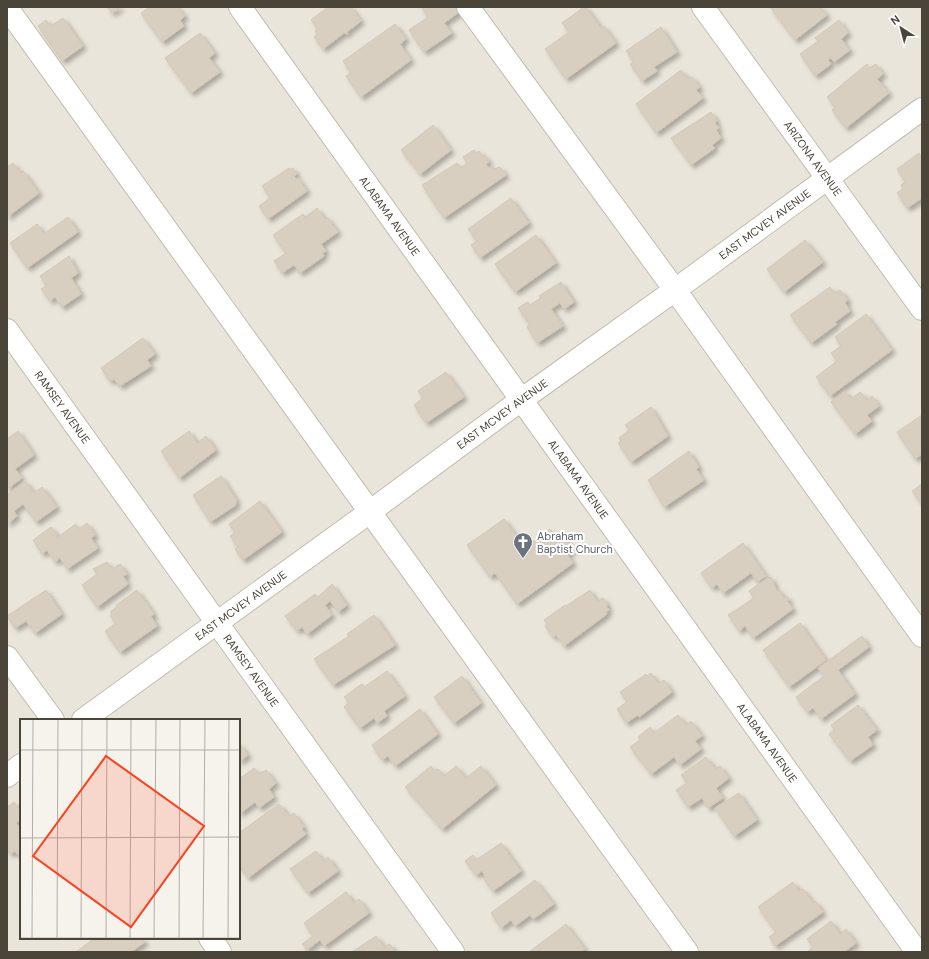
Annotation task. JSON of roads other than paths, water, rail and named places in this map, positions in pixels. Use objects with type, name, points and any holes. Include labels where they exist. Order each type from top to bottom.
[{"type":"street","name":"ALABAMA AVENUE","points":[[240,7],[917,952]]},
{"type":"street","points":[[468,7],[675,290],[922,636]]},
{"type":"street","name":"ARIZONA AVENUE","points":[[703,7],[922,309]]},
{"type":"street","points":[[7,8],[371,511],[687,952]]},
{"type":"street","name":"EAST MCVEY AVENUE","points":[[84,719],[922,109]]},
{"type":"street","name":"RAMSEY AVENUE","points":[[7,330],[218,622],[453,952]]},
{"type":"street","points":[[7,657],[52,719]]},
{"type":"street","points":[[7,776],[20,766]]},
{"type":"street","points":[[211,939],[220,952]]},
{"type":"place","name":"Abraham Baptist Church","points":[[523,559]]}]
